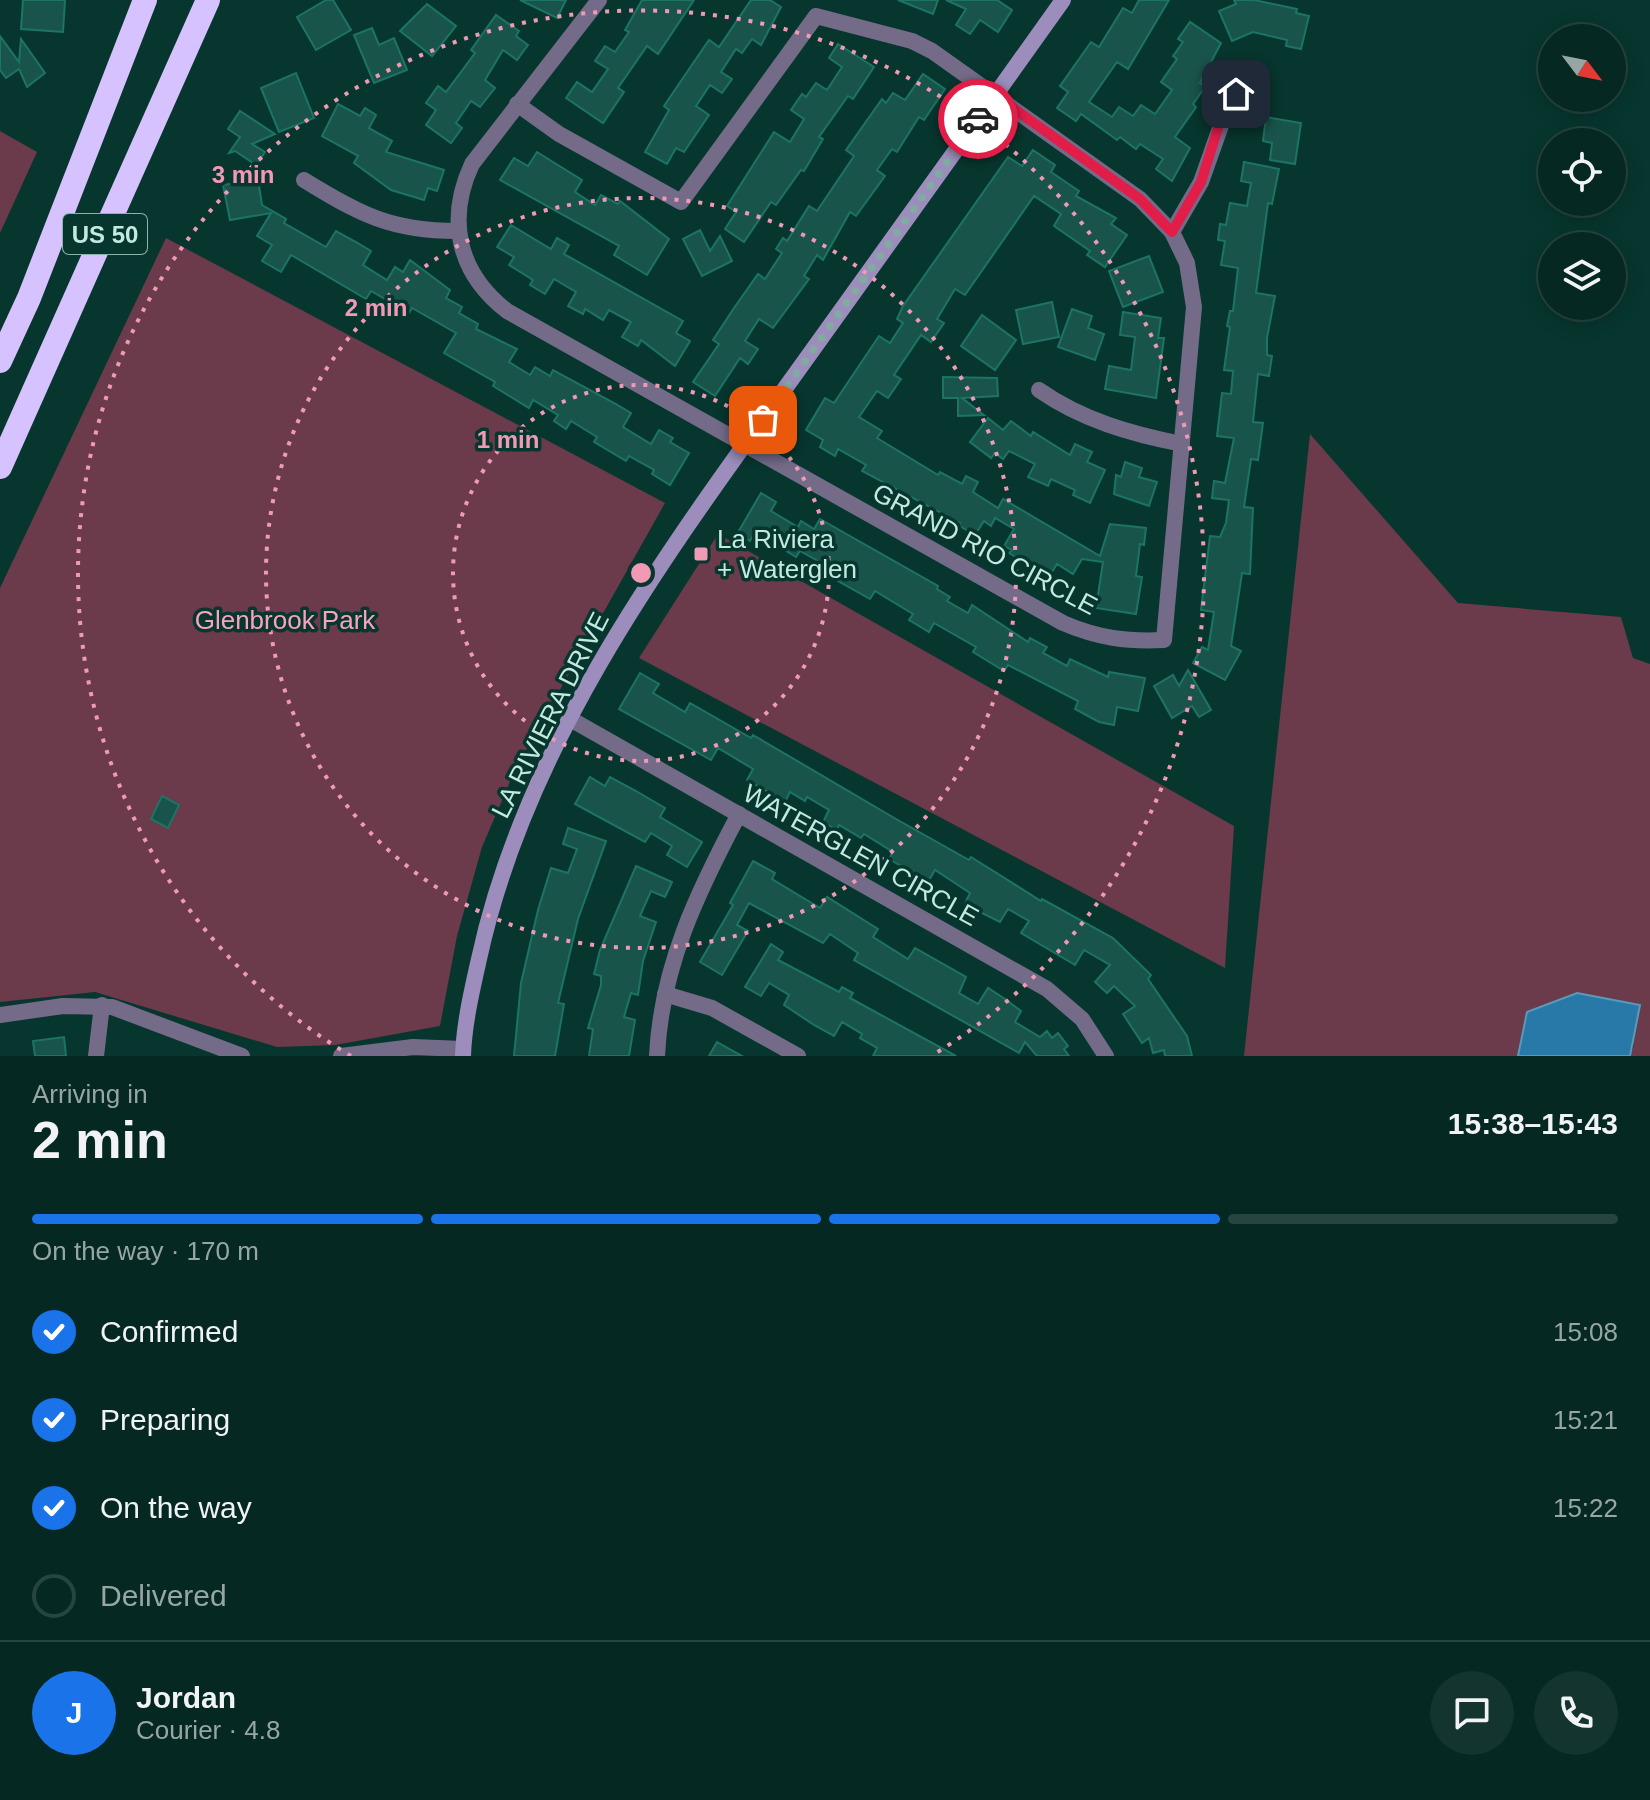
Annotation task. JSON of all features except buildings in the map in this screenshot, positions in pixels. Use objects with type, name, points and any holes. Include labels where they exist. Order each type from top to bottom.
[{"type":"highway","name":"US 50","points":[[0,361],[29,298],[145,0]]},
{"type":"highway","name":"US 50","points":[[0,467],[208,0]]},
{"type":"street","points":[[599,0],[472,164],[460,195],[457,231],[466,263],[477,283],[507,311],[745,445]]},
{"type":"street","name":"LA RIVIERA DRIVE","points":[[463,1053],[473,984],[499,876],[536,788],[652,578],[1063,0]]},
{"type":"street","name":"GRAND RIO CIRCLE","points":[[517,104],[559,134],[681,202],[816,16],[922,46],[1140,199],[1172,232],[1187,263],[1194,307],[1164,640],[1130,642],[1085,633],[1063,623],[745,445]]},
{"type":"street","points":[[1172,232],[1201,182],[1229,103],[1253,77]]},
{"type":"street","points":[[304,180],[377,220],[399,228],[457,231]]},
{"type":"street","points":[[1039,390],[1075,412],[1113,427],[1182,444]]},
{"type":"street","name":"WATERGLEN CIRCLE","points":[[572,720],[1047,989],[1082,1019],[1106,1056]]},
{"type":"street","points":[[657,1056],[665,994],[692,906],[739,814]]},
{"type":"street","points":[[665,994],[712,1008],[798,1056]]},
{"type":"street","points":[[0,1015],[102,1005],[132,1012],[242,1056]]},
{"type":"street","points":[[96,1056],[102,1005]]},
{"type":"street","points":[[341,1056],[413,1047],[463,1053]]},
{"type":"green space","points":[[0,131],[37,152],[0,233]]},
{"type":"green space","name":"Glenbrook Park","points":[[166,238],[665,503],[515,770],[482,847],[457,936],[440,1026],[335,1045],[277,1047],[95,992],[0,1002],[0,588]]},
{"type":"green space","points":[[1310,434],[1458,603],[1621,617],[1633,658],[1650,664],[1650,1056],[1630,1056],[1634,1045],[1527,1012],[1518,1056],[1244,1056]]},
{"type":"green space","points":[[718,534],[1234,826],[1225,968],[639,658]]},
{"type":"water","points":[[1577,993],[1640,1005],[1630,1056],[1518,1056],[1527,1012]]},
{"type":"way so far","points":[[763,420],[978,119]]},
{"type":"place","name":"La Riviera + Waterglen","points":[[701,554]]},
{"type":"route","points":[[978,119],[995,95],[1140,199],[1172,232],[1201,182],[1219,125],[1236,94]]}]
